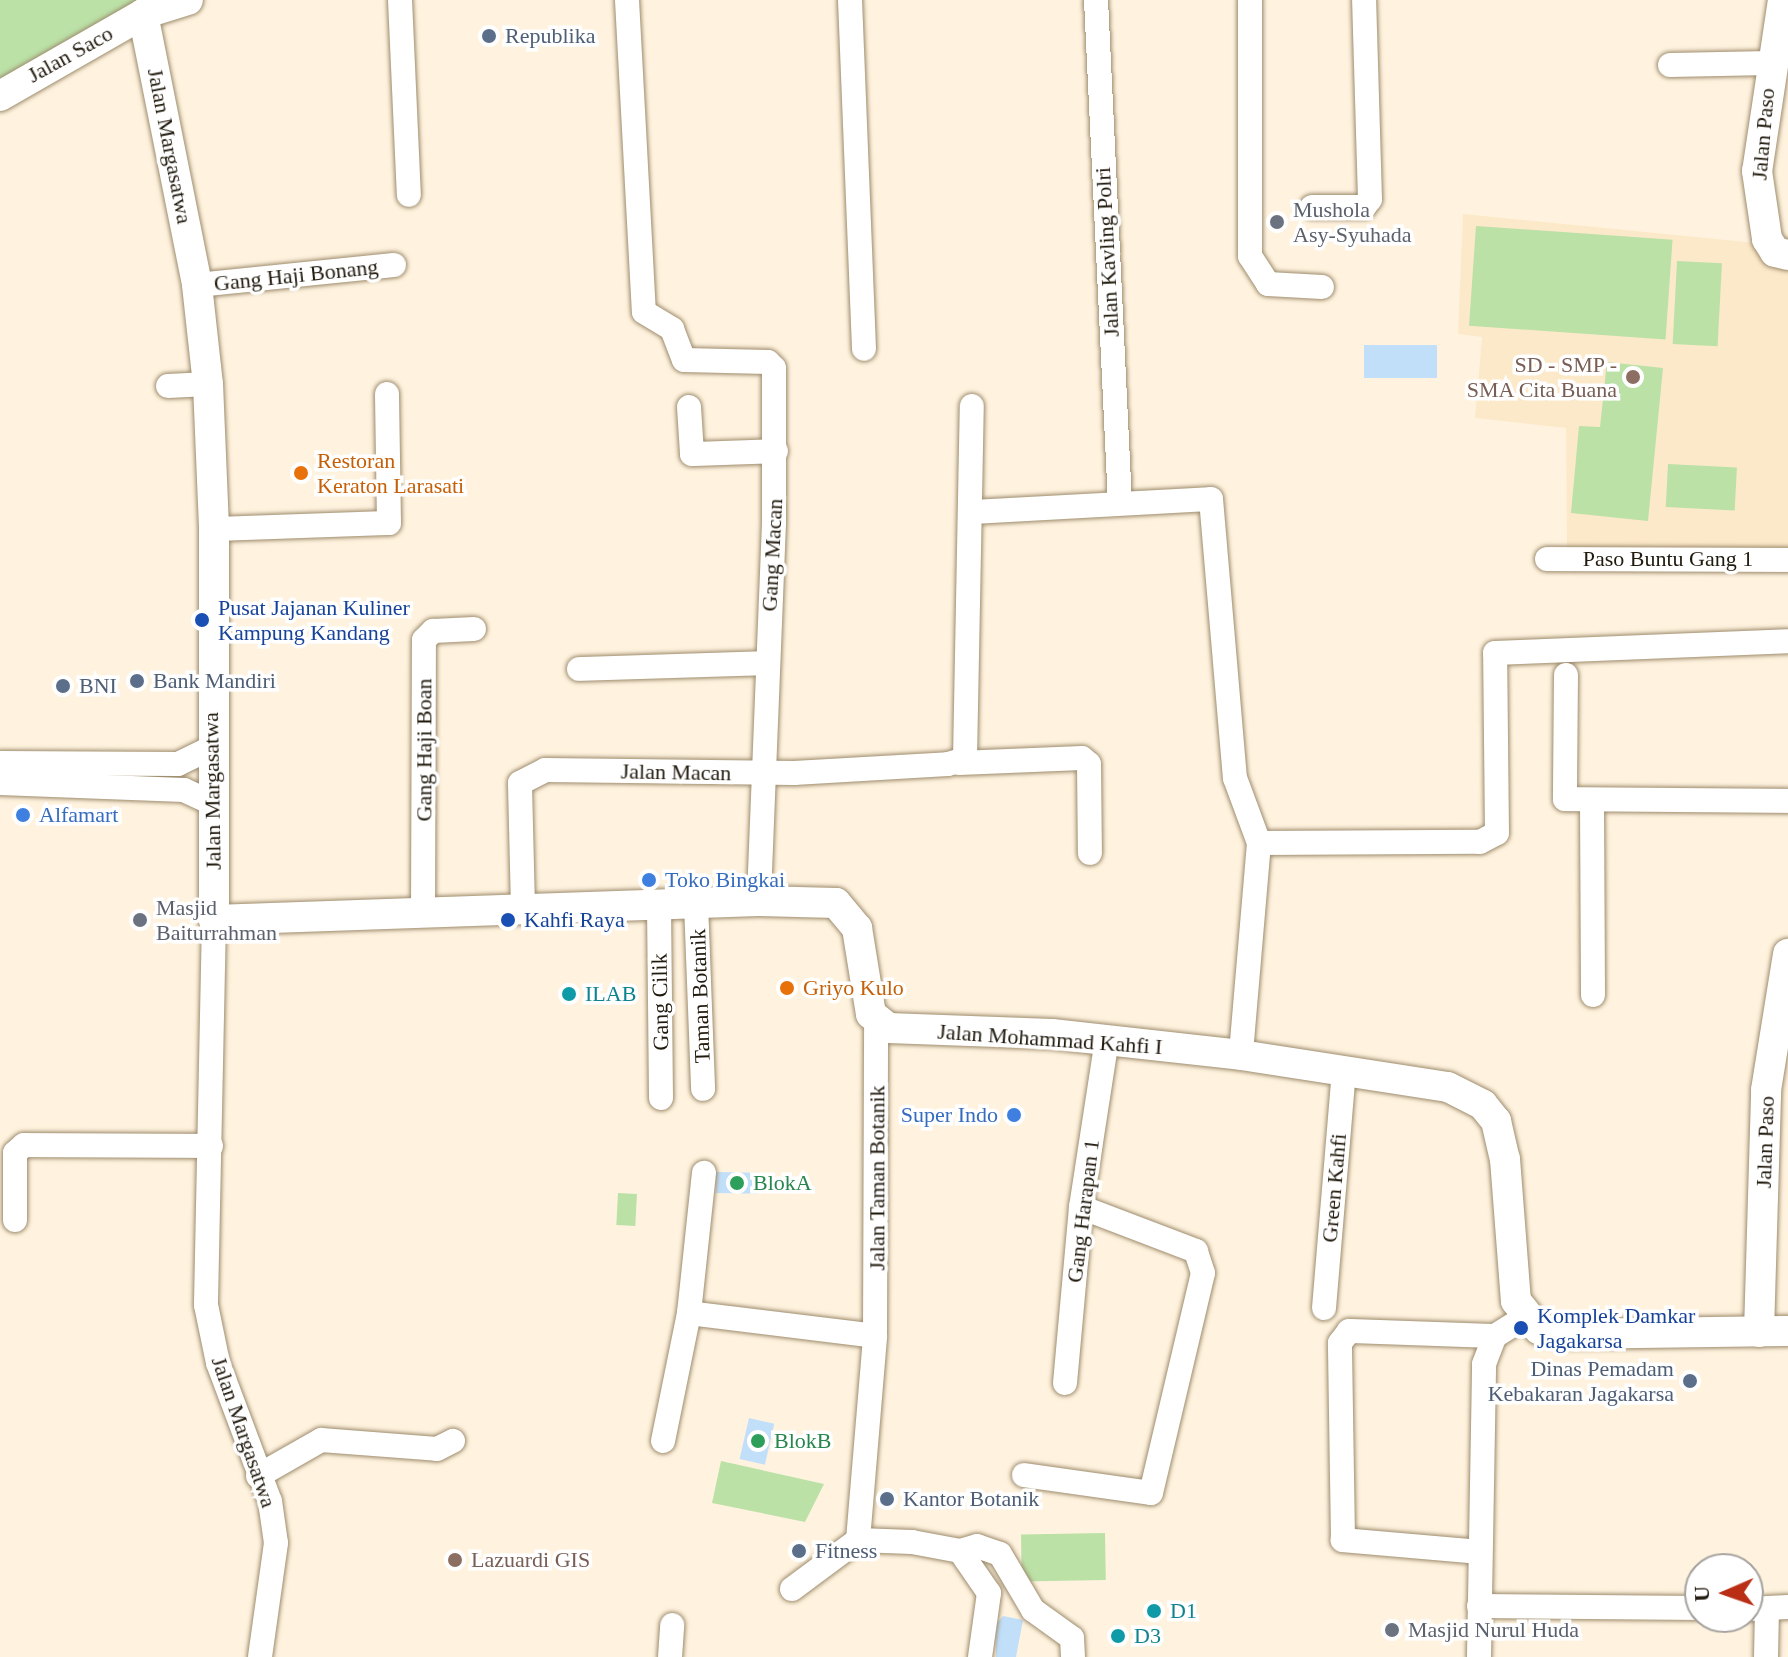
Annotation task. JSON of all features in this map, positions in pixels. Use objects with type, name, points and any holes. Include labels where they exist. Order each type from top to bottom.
[{"type":"main road","name":"Jalan Saco","points":[[0,96],[143,14],[188,0]]},
{"type":"main road","name":"Jalan Paso","points":[[1783,0],[1757,151],[1759,192],[1770,247],[1788,255]]},
{"type":"main road","name":"Jalan Margasatwa","points":[[143,14],[197,285],[208,384],[214,529],[211,748],[214,920]]},
{"type":"main road","points":[[214,920],[822,900],[846,909],[857,928],[868,1004],[876,1021]]},
{"type":"main road","name":"Jalan Paso","points":[[1774,1332],[1766,1090],[1788,954]]},
{"type":"main road","name":"Jalan Mohammad Kahfi I","points":[[876,1021],[888,1028],[1107,1040],[1241,1055],[1448,1087],[1483,1105],[1496,1121],[1505,1159],[1509,1254],[1516,1301],[1525,1317]]},
{"type":"main road","points":[[1525,1317],[1539,1329],[1564,1334],[1774,1332]]},
{"type":"street","points":[[400,0],[409,195]]},
{"type":"street","name":"Gang Macan","points":[[627,0],[644,312],[672,329],[684,360],[768,362],[774,368],[776,451],[759,901]]},
{"type":"street","points":[[850,0],[864,349]]},
{"type":"street","name":"Jalan Kavling Polri","points":[[1096,0],[1120,503]]},
{"type":"street","points":[[1250,0],[1250,256],[1268,284],[1322,287]]},
{"type":"street","points":[[1312,207],[1364,207],[1370,199],[1364,0]]},
{"type":"street","points":[[1670,65],[1770,63]]},
{"type":"street","name":"Gang Haji Bonang","points":[[197,285],[394,265]]},
{"type":"street","points":[[168,386],[208,384]]},
{"type":"street","points":[[214,529],[389,523],[387,394]]},
{"type":"street","points":[[959,763],[967,752],[972,406]]},
{"type":"street","points":[[689,407],[692,454],[776,451]]},
{"type":"street","points":[[971,512],[1211,499],[1235,778],[1259,843],[1241,1055]]},
{"type":"street","name":"Paso Buntu Gang 1","points":[[1547,559],[1788,560]]},
{"type":"street","name":"Gang Haji Boan","points":[[423,913],[424,640],[433,631],[474,629]]},
{"type":"street","points":[[1259,843],[1480,842],[1497,833],[1495,653],[1788,641]]},
{"type":"street","points":[[579,669],[766,663]]},
{"type":"street","points":[[1566,675],[1565,799],[1592,803],[1788,801]]},
{"type":"street","points":[[0,763],[178,764],[211,748]]},
{"type":"street","name":"Jalan Macan","points":[[523,908],[520,783],[545,770],[764,773],[1082,758],[1089,764],[1090,853]]},
{"type":"street","points":[[0,783],[184,790],[212,803]]},
{"type":"street","points":[[1592,803],[1593,995]]},
{"type":"street","name":"Taman Botanik","points":[[696,904],[703,1089]]},
{"type":"street","name":"Gang Cilik","points":[[659,906],[661,1098]]},
{"type":"street","name":"Jalan Margasatwa","points":[[214,920],[206,1305],[218,1363],[258,1476],[270,1501],[276,1543],[260,1657]]},
{"type":"street","name":"Jalan Taman Botanik","points":[[858,1540],[875,1336],[876,1021]]},
{"type":"street","name":"Gang Harapan 1","points":[[1065,1383],[1081,1207],[1107,1040]]},
{"type":"street","name":"Green Kahfi","points":[[1324,1308],[1344,1069]]},
{"type":"street","points":[[15,1220],[15,1153],[24,1145],[211,1146]]},
{"type":"street","points":[[663,1441],[689,1313],[704,1173]]},
{"type":"street","points":[[1024,1475],[1151,1493],[1203,1273],[1196,1251],[1081,1207]]},
{"type":"street","points":[[689,1313],[875,1336]]},
{"type":"street","points":[[1480,1552],[1343,1540],[1340,1343],[1349,1331],[1495,1336],[1525,1317]]},
{"type":"street","points":[[1479,1657],[1484,1364],[1495,1336]]},
{"type":"street","points":[[258,1476],[321,1440],[437,1449],[453,1441]]},
{"type":"street","points":[[792,1589],[858,1540],[912,1542],[960,1551],[977,1546],[1000,1554],[1033,1610],[1072,1638],[1073,1657]]},
{"type":"street","points":[[960,1551],[989,1593],[980,1657]]},
{"type":"street","points":[[1479,1606],[1684,1608]]},
{"type":"street","points":[[1766,1657],[1768,1608]]},
{"type":"street","points":[[670,1657],[672,1625]]},
{"type":"shaded area","name":"SD - SMP - SMA Cita Buana","points":[[1463,214],[1788,246],[1788,552],[1567,552],[1566,428],[1475,418],[1482,337],[1458,334]]},
{"type":"green space","points":[[0,0],[149,0],[0,94]]},
{"type":"green space","points":[[1476,226],[1673,240],[1666,339],[1469,326]]},
{"type":"green space","points":[[1677,261],[1722,263],[1718,346],[1673,344]]},
{"type":"green space","points":[[1607,362],[1663,368],[1648,521],[1571,513],[1579,426],[1600,427]]},
{"type":"green space","points":[[1668,464],[1737,468],[1735,511],[1666,507]]},
{"type":"green space","points":[[618,1193],[637,1194],[635,1226],[616,1225]]},
{"type":"green space","points":[[721,1461],[824,1484],[805,1522],[712,1503]]},
{"type":"green space","points":[[1105,1533],[1106,1580],[1022,1581],[1021,1534]]},
{"type":"water","points":[[1364,345],[1437,345],[1437,378],[1364,378]]},
{"type":"water","name":"BlokA","points":[[716,1172],[759,1173],[759,1194],[716,1193]]},
{"type":"water","name":"BlokB","points":[[749,1418],[774,1424],[765,1465],[740,1459]]},
{"type":"water","points":[[1003,1616],[1023,1620],[1016,1657],[996,1657],[995,1625]]},
{"type":"place","name":"Republika","points":[[489,36]]},
{"type":"place","name":"Mushola Asy-Syuhada","points":[[1277,222]]},
{"type":"place","name":"SD - SMP - SMA Cita Buana","points":[[1633,377]]},
{"type":"place","name":"Restoran Keraton Larasati","points":[[301,473]]},
{"type":"place","name":"Pusat Jajanan Kuliner Kampung Kandang","points":[[202,620]]},
{"type":"place","name":"Bank Mandiri","points":[[137,681]]},
{"type":"place","name":"BNI","points":[[63,686]]},
{"type":"place","name":"Alfamart","points":[[23,815]]},
{"type":"place","name":"Toko Bingkai","points":[[649,880]]},
{"type":"place","name":"Masjid Baiturrahman","points":[[140,920]]},
{"type":"place","name":"Kahfi Raya","points":[[508,920]]},
{"type":"place","name":"Griyo Kulo","points":[[787,988]]},
{"type":"place","name":"ILAB","points":[[569,994]]},
{"type":"place","name":"Super Indo","points":[[1014,1115]]},
{"type":"place","name":"BlokA","points":[[737,1183]]},
{"type":"place","name":"Komplek Damkar Jagakarsa","points":[[1521,1328]]},
{"type":"place","name":"Dinas Pemadam Kebakaran Jagakarsa","points":[[1690,1381]]},
{"type":"place","name":"BlokB","points":[[758,1441]]},
{"type":"place","name":"Kantor Botanik","points":[[887,1499]]},
{"type":"place","name":"Fitness","points":[[799,1551]]},
{"type":"place","name":"Lazuardi GIS","points":[[455,1560]]},
{"type":"place","name":"D1","points":[[1154,1611]]},
{"type":"place","name":"Masjid Nurul Huda","points":[[1392,1630]]},
{"type":"place","name":"D3","points":[[1118,1636]]}]
